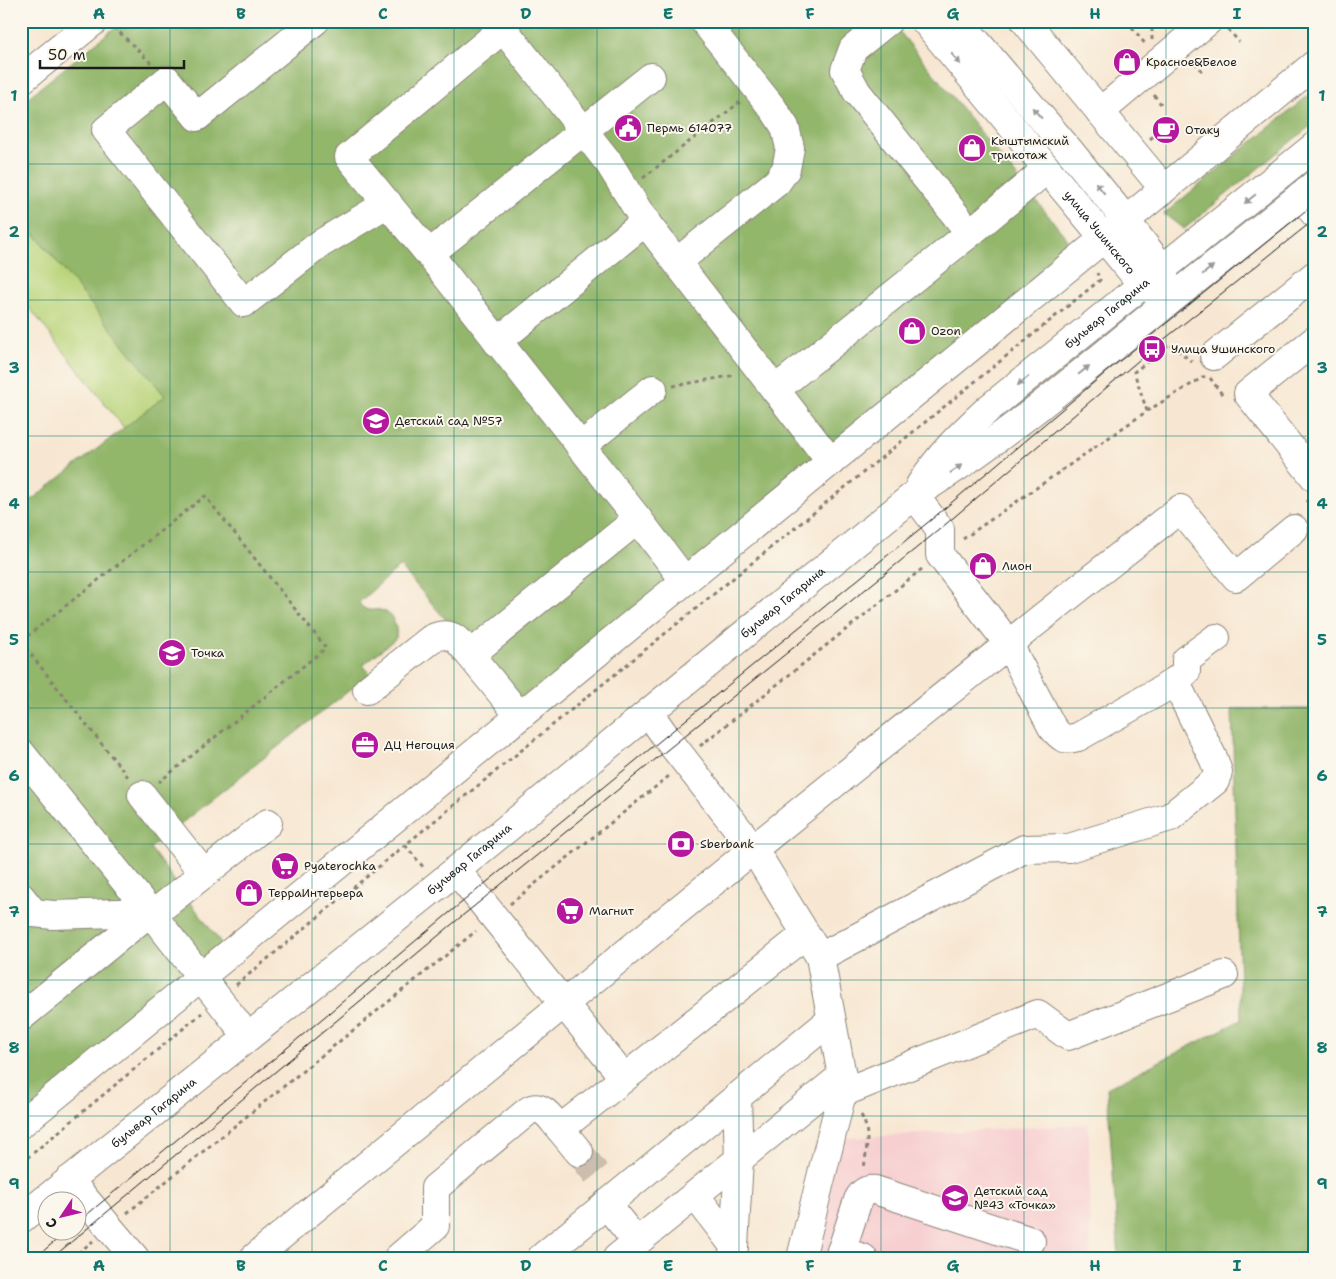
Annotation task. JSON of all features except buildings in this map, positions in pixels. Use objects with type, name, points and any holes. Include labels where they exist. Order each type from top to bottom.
[{"type":"main road","points":[[315,21],[197,116],[167,80],[106,130],[244,303],[320,244],[388,203]]},
{"type":"main road","points":[[677,262],[777,182],[786,169],[790,148],[785,127],[774,110],[704,21]]},
{"type":"main road","points":[[888,21],[853,49],[845,70],[857,92],[970,233]]},
{"type":"main road","name":"улица Ушинского","points":[[925,21],[1104,237],[1152,276]]},
{"type":"main road","name":"улица Ушинского","points":[[959,21],[1069,150],[1125,220],[1152,276],[1170,300]]},
{"type":"main road","points":[[1025,21],[1164,189]]},
{"type":"main road","points":[[1100,112],[1208,21]]},
{"type":"main road","points":[[21,80],[104,25]]},
{"type":"main road","points":[[685,581],[429,254],[349,157],[500,25],[609,163],[646,222],[831,462]]},
{"type":"main road","points":[[21,1124],[1315,64]]},
{"type":"main road","points":[[429,254],[651,77]]},
{"type":"main road","name":"бульвар Гагарина","points":[[914,495],[934,463],[959,435],[988,409],[1315,146]]},
{"type":"main road","points":[[768,380],[970,233],[1047,169]]},
{"type":"main road","points":[[1282,173],[1310,198]]},
{"type":"main road","name":"бульвар Гагарина","points":[[21,1219],[456,870],[914,495],[947,475],[982,450],[1170,300],[1310,198]]},
{"type":"main road","points":[[498,342],[646,222]]},
{"type":"main road","points":[[1202,362],[1315,275]]},
{"type":"main road","points":[[1315,340],[1248,394],[1315,478]]},
{"type":"main road","points":[[580,447],[653,389]]},
{"type":"main road","points":[[914,495],[940,529],[940,555],[1008,643],[1052,728],[1060,737],[1069,740],[1078,737],[1163,689],[1186,672],[1186,660],[1216,638]]},
{"type":"main road","points":[[254,1258],[753,848],[1008,643],[1180,509],[1236,577],[1294,529]]},
{"type":"main road","points":[[470,655],[638,519]]},
{"type":"main road","points":[[367,690],[431,639],[438,635],[446,634],[459,641],[520,716]]},
{"type":"main road","points":[[560,1129],[624,1078],[813,946],[1024,849],[1069,848],[1170,817],[1216,781],[1218,772],[1214,760],[1175,681]]},
{"type":"main road","points":[[649,713],[753,848],[813,946],[831,1020],[842,1084],[802,1258]]},
{"type":"main road","points":[[21,753],[220,999],[248,1037]]},
{"type":"main road","points":[[142,795],[204,874]]},
{"type":"main road","points":[[21,1017],[268,823]]},
{"type":"main road","points":[[456,870],[624,1078]]},
{"type":"main road","points":[[21,897],[34,913],[151,914]]},
{"type":"main road","points":[[609,1195],[627,1250],[739,1160],[842,1084],[1038,1014],[1068,1036],[1224,975]]},
{"type":"main road","points":[[541,1258],[609,1195],[737,1097],[831,1020]]},
{"type":"main road","points":[[733,1252],[739,1160],[737,1097]]},
{"type":"main road","points":[[398,1258],[435,1226],[434,1188],[528,1111],[539,1108],[546,1112],[579,1152]]},
{"type":"main road","points":[[69,1180],[135,1258]]},
{"type":"main road","points":[[848,1255],[858,1200],[862,1193],[868,1189],[1031,1241]]},
{"type":"main road","points":[[695,1195],[733,1252]]},
{"type":"path","points":[[1127,21],[1146,45],[1148,54]]},
{"type":"path","points":[[104,25],[167,80]]},
{"type":"path","points":[[627,191],[757,88]]},
{"type":"path","points":[[21,1163],[413,839],[1100,280]]},
{"type":"path","points":[[72,1258],[672,774],[683,759],[940,555],[1147,411],[1207,375],[1202,362],[1170,344],[1134,372],[1147,411]]},
{"type":"path","points":[[653,389],[768,380]]},
{"type":"path","points":[[205,496],[326,648],[142,795],[21,642],[205,496]]},
{"type":"path","points":[[867,1137],[863,1177],[868,1189]]},
{"type":"shaded area","name":"Детский сад №43 «Точка»","points":[[1089,1124],[1090,1258],[808,1258],[835,1139]]},
{"type":"green space","points":[[123,21],[891,21],[1081,256],[522,714],[473,652],[400,566],[359,602],[366,609],[385,611],[394,621],[396,629],[396,638],[363,665],[370,674],[150,848],[229,954],[21,1124],[21,508],[165,396],[21,217],[21,103]]},
{"type":"green space","points":[[1315,90],[1315,122],[1184,229],[1164,214]]},
{"type":"green space","points":[[21,217],[166,396],[124,428],[21,297]]},
{"type":"green space","points":[[1232,709],[1315,709],[1315,1258],[1119,1258],[1107,1088],[1241,1020]]},
{"type":"tunnel","points":[[579,1152],[605,1185]]},
{"type":"tram line","points":[[88,1214],[455,908],[932,519],[1111,368],[1315,203]]},
{"type":"tram line","points":[[52,1258],[462,916],[940,529],[1152,349],[1315,219]]},
{"type":"tram line","points":[[35,1258],[54,1242]]},
{"type":"place","name":"Красное&Белое","points":[[1127,62]]},
{"type":"place","name":"Пермь 614077","points":[[628,128]]},
{"type":"place","name":"Отаку","points":[[1166,130]]},
{"type":"place","name":"Кыштымский трикотаж","points":[[972,148]]},
{"type":"place","name":"Ozon","points":[[912,331]]},
{"type":"place","name":"Улица Ушинского","points":[[1152,349]]},
{"type":"place","name":"Детский сад №57","points":[[376,421]]},
{"type":"place","name":"Лион","points":[[983,566]]},
{"type":"place","name":"Точка","points":[[172,653]]},
{"type":"place","name":"ДЦ Негоция","points":[[365,745]]},
{"type":"place","name":"Sberbank","points":[[681,844]]},
{"type":"place","name":"Pyaterochka","points":[[285,866]]},
{"type":"place","name":"ТерраИнтерьера","points":[[249,893]]},
{"type":"place","name":"Магнит","points":[[570,911]]},
{"type":"place","name":"Детский сад №43 «Точка»","points":[[955,1198]]}]
